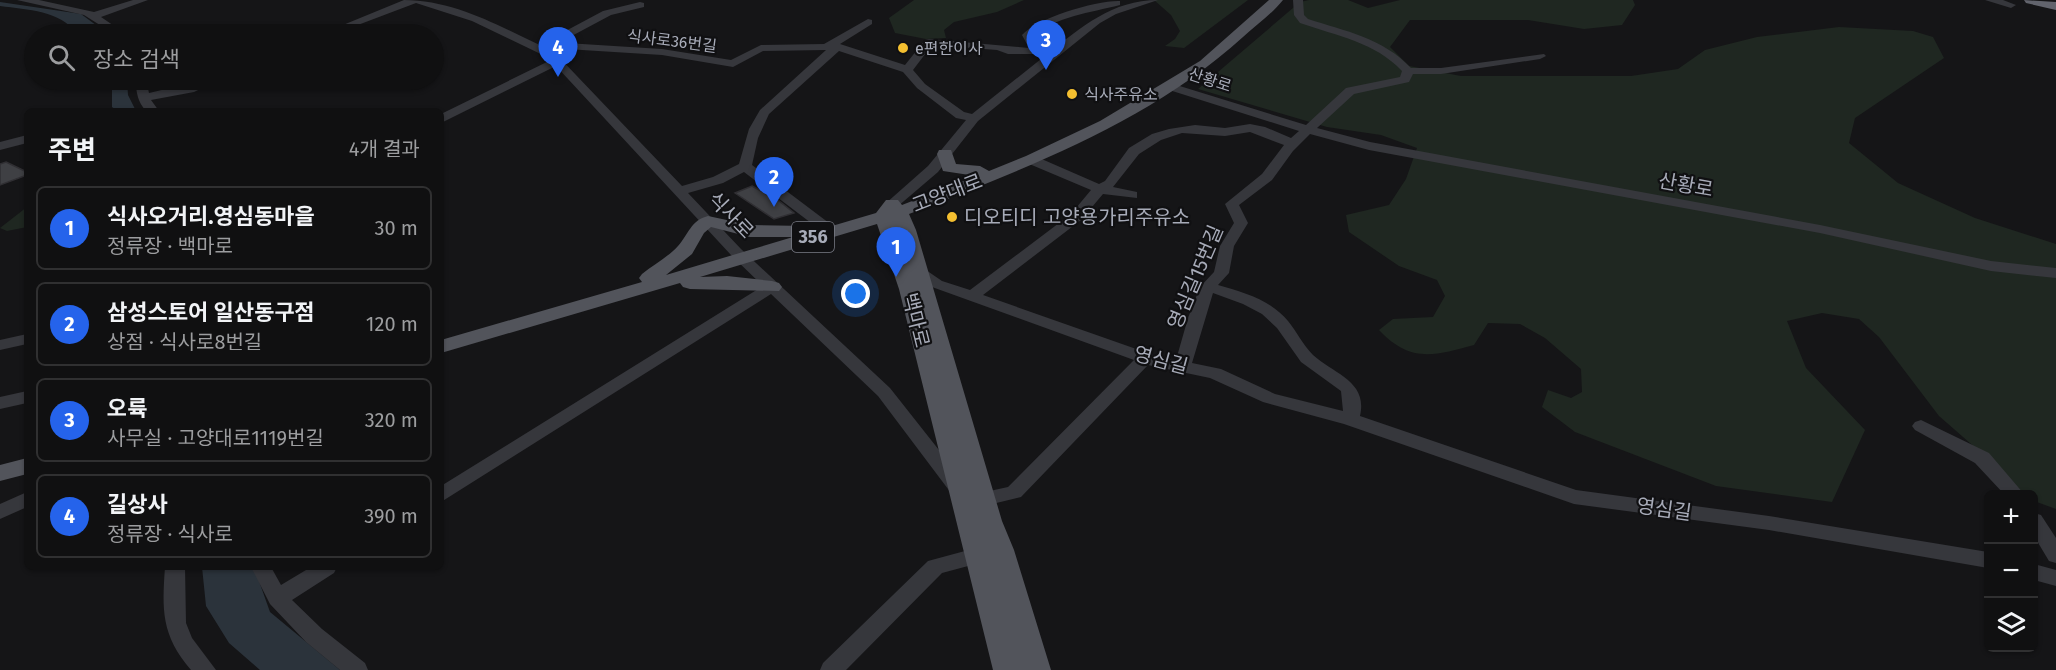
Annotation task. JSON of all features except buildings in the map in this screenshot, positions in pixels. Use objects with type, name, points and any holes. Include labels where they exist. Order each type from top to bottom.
[{"type":"highway","points":[[2031,0],[2056,6]]},
{"type":"main road","name":"고양대로","points":[[444,346],[651,281],[892,210],[1032,160],[1106,124],[1170,87],[1217,55],[1265,1]]},
{"type":"main road","name":"고양대로","points":[[740,255],[824,226],[892,210],[980,171],[1023,156],[1100,120],[1162,84],[1221,41],[1265,1]]},
{"type":"main road","points":[[945,154],[949,167],[960,171],[980,171]]},
{"type":"main road","name":"백마로","points":[[892,210],[918,271],[1035,670]]},
{"type":"main road","name":"백마로","points":[[892,210],[888,233],[904,272],[958,488],[1008,670]]},
{"type":"main road","points":[[651,281],[685,250],[698,230],[708,221],[750,231],[806,232]]},
{"type":"main road","name":"고양대로","points":[[444,335],[651,281]]},
{"type":"main road","points":[[651,281],[728,282],[772,287]]},
{"type":"main road","points":[[0,463],[24,457]]},
{"type":"main road","points":[[0,473],[24,467]]},
{"type":"street","points":[[22,0],[72,8],[93,16],[105,24]]},
{"type":"street","points":[[93,16],[143,0]]},
{"type":"street","points":[[352,24],[413,0]]},
{"type":"street","name":"식사로","points":[[418,0],[476,19],[558,61],[740,255],[884,392],[958,488],[984,499]]},
{"type":"street","points":[[1050,58],[1040,56],[1027,35],[1051,18],[1117,3],[1153,0]]},
{"type":"street","points":[[1298,0],[1299,15],[1304,21],[1361,38],[1398,58],[1408,71]]},
{"type":"street","points":[[1990,0],[2011,5]]},
{"type":"street","points":[[892,210],[933,169],[975,118],[1112,12],[1147,1]]},
{"type":"street","name":"식사로36번길","points":[[540,50],[607,13],[640,5]]},
{"type":"street","name":"식사로36번길","points":[[833,47],[868,22]]},
{"type":"street","points":[[907,70],[929,42],[999,46],[1008,51],[1036,51]]},
{"type":"street","name":"식사로36번길","points":[[540,50],[566,46],[662,52],[733,64],[761,48],[833,47],[907,70],[921,87],[954,110],[975,118]]},
{"type":"street","points":[[745,166],[753,130],[764,114],[776,99],[792,90],[833,47]]},
{"type":"street","points":[[1408,71],[1441,71],[1540,56]]},
{"type":"street","points":[[444,118],[558,61]]},
{"type":"street","points":[[1309,130],[1350,91],[1405,80],[1408,71]]},
{"type":"street","name":"산황로","points":[[1170,87],[1369,146],[1821,229],[1991,266],[2056,273]]},
{"type":"street","points":[[142,90],[143,107],[185,90]]},
{"type":"street","points":[[972,296],[1076,217],[1083,204],[1099,189],[1111,183],[1129,153],[1172,131],[1194,129],[1224,133],[1250,128],[1293,144]]},
{"type":"street","name":"영심길15번길","points":[[1183,367],[1196,318],[1208,287],[1221,273],[1227,246],[1241,223],[1232,204],[1267,177],[1293,144],[1309,130]]},
{"type":"street","points":[[0,146],[24,140]]},
{"type":"street","points":[[1032,160],[1099,189],[1132,195]]},
{"type":"street","points":[[679,191],[718,180],[745,166]]},
{"type":"street","points":[[745,166],[824,226]]},
{"type":"street","name":"영심길","points":[[918,271],[937,284],[1144,357],[1215,373],[1269,398],[1350,420],[1574,497],[1769,523],[1984,559]]},
{"type":"street","points":[[444,493],[772,287]]},
{"type":"street","points":[[1208,287],[1237,295],[1281,323],[1294,344],[1310,361],[1333,374],[1349,389],[1354,407],[1350,420]]},
{"type":"street","points":[[0,345],[24,340]]},
{"type":"street","points":[[984,499],[1014,492],[1144,357]]},
{"type":"street","points":[[0,403],[24,398]]},
{"type":"street","points":[[1921,426],[1982,458],[2011,490]]},
{"type":"street","points":[[0,512],[24,500]]},
{"type":"street","points":[[2038,526],[2056,555]]},
{"type":"street","points":[[831,670],[935,567],[976,556]]},
{"type":"street","points":[[175,570],[173,623],[185,647],[206,670]]},
{"type":"street","points":[[263,570],[278,598],[337,655],[357,670]]},
{"type":"street","points":[[278,598],[322,570]]},
{"type":"street","points":[[2038,573],[2056,578]]},
{"type":"shaded area","points":[[914,0],[1024,0],[997,12],[954,22],[944,30],[946,38],[926,39],[895,33],[889,18]]},
{"type":"shaded area","points":[[1154,0],[1248,0],[1184,48],[1165,46],[1175,39],[1180,31],[1171,15]]},
{"type":"shaded area","points":[[1348,0],[1368,8],[1400,0],[1633,0],[1635,5],[1622,25],[1584,29],[1528,20],[1410,20],[1390,47],[1409,66],[1461,76],[1631,76],[1678,69],[1705,50],[1757,37],[1839,27],[1913,31],[1933,37],[1944,58],[1855,118],[1849,143],[1898,183],[1975,218],[2056,244],[2056,509],[2038,502],[2038,490],[2017,490],[2002,471],[1939,416],[1879,337],[1859,319],[1822,313],[1787,321],[1806,368],[1865,430],[1832,502],[1716,486],[1575,432],[1542,407],[1548,390],[1571,398],[1582,392],[1581,369],[1545,338],[1520,324],[1488,323],[1474,345],[1435,354],[1412,352],[1390,341],[1379,330],[1393,319],[1433,317],[1445,296],[1437,280],[1399,266],[1349,232],[1346,215],[1389,205],[1406,179],[1417,148],[1381,135],[1327,127],[1198,89],[1300,2]]},
{"type":"shaded area","points":[[0,2],[81,14],[94,24],[67,24],[43,12],[0,6]]},
{"type":"shaded area","points":[[112,90],[128,90],[134,108],[112,107]]},
{"type":"shaded area","points":[[24,209],[24,228],[7,231],[0,228]]},
{"type":"shaded area","points":[[202,570],[255,570],[270,612],[340,670],[260,670],[229,643],[206,606]]},
{"type":"place","name":"e편한이사","points":[[903,48]]},
{"type":"place","name":"오륙","points":[[1046,70]]},
{"type":"place","name":"길상사","points":[[558,77]]},
{"type":"place","name":"식사주유소","points":[[1072,94]]},
{"type":"place","name":"삼성스토어 일산동구점","points":[[774,207]]},
{"type":"place","name":"디오티디 고양용가리주유소","points":[[952,217]]},
{"type":"place","name":"식사오거리.영심동마을","points":[[896,277]]}]
